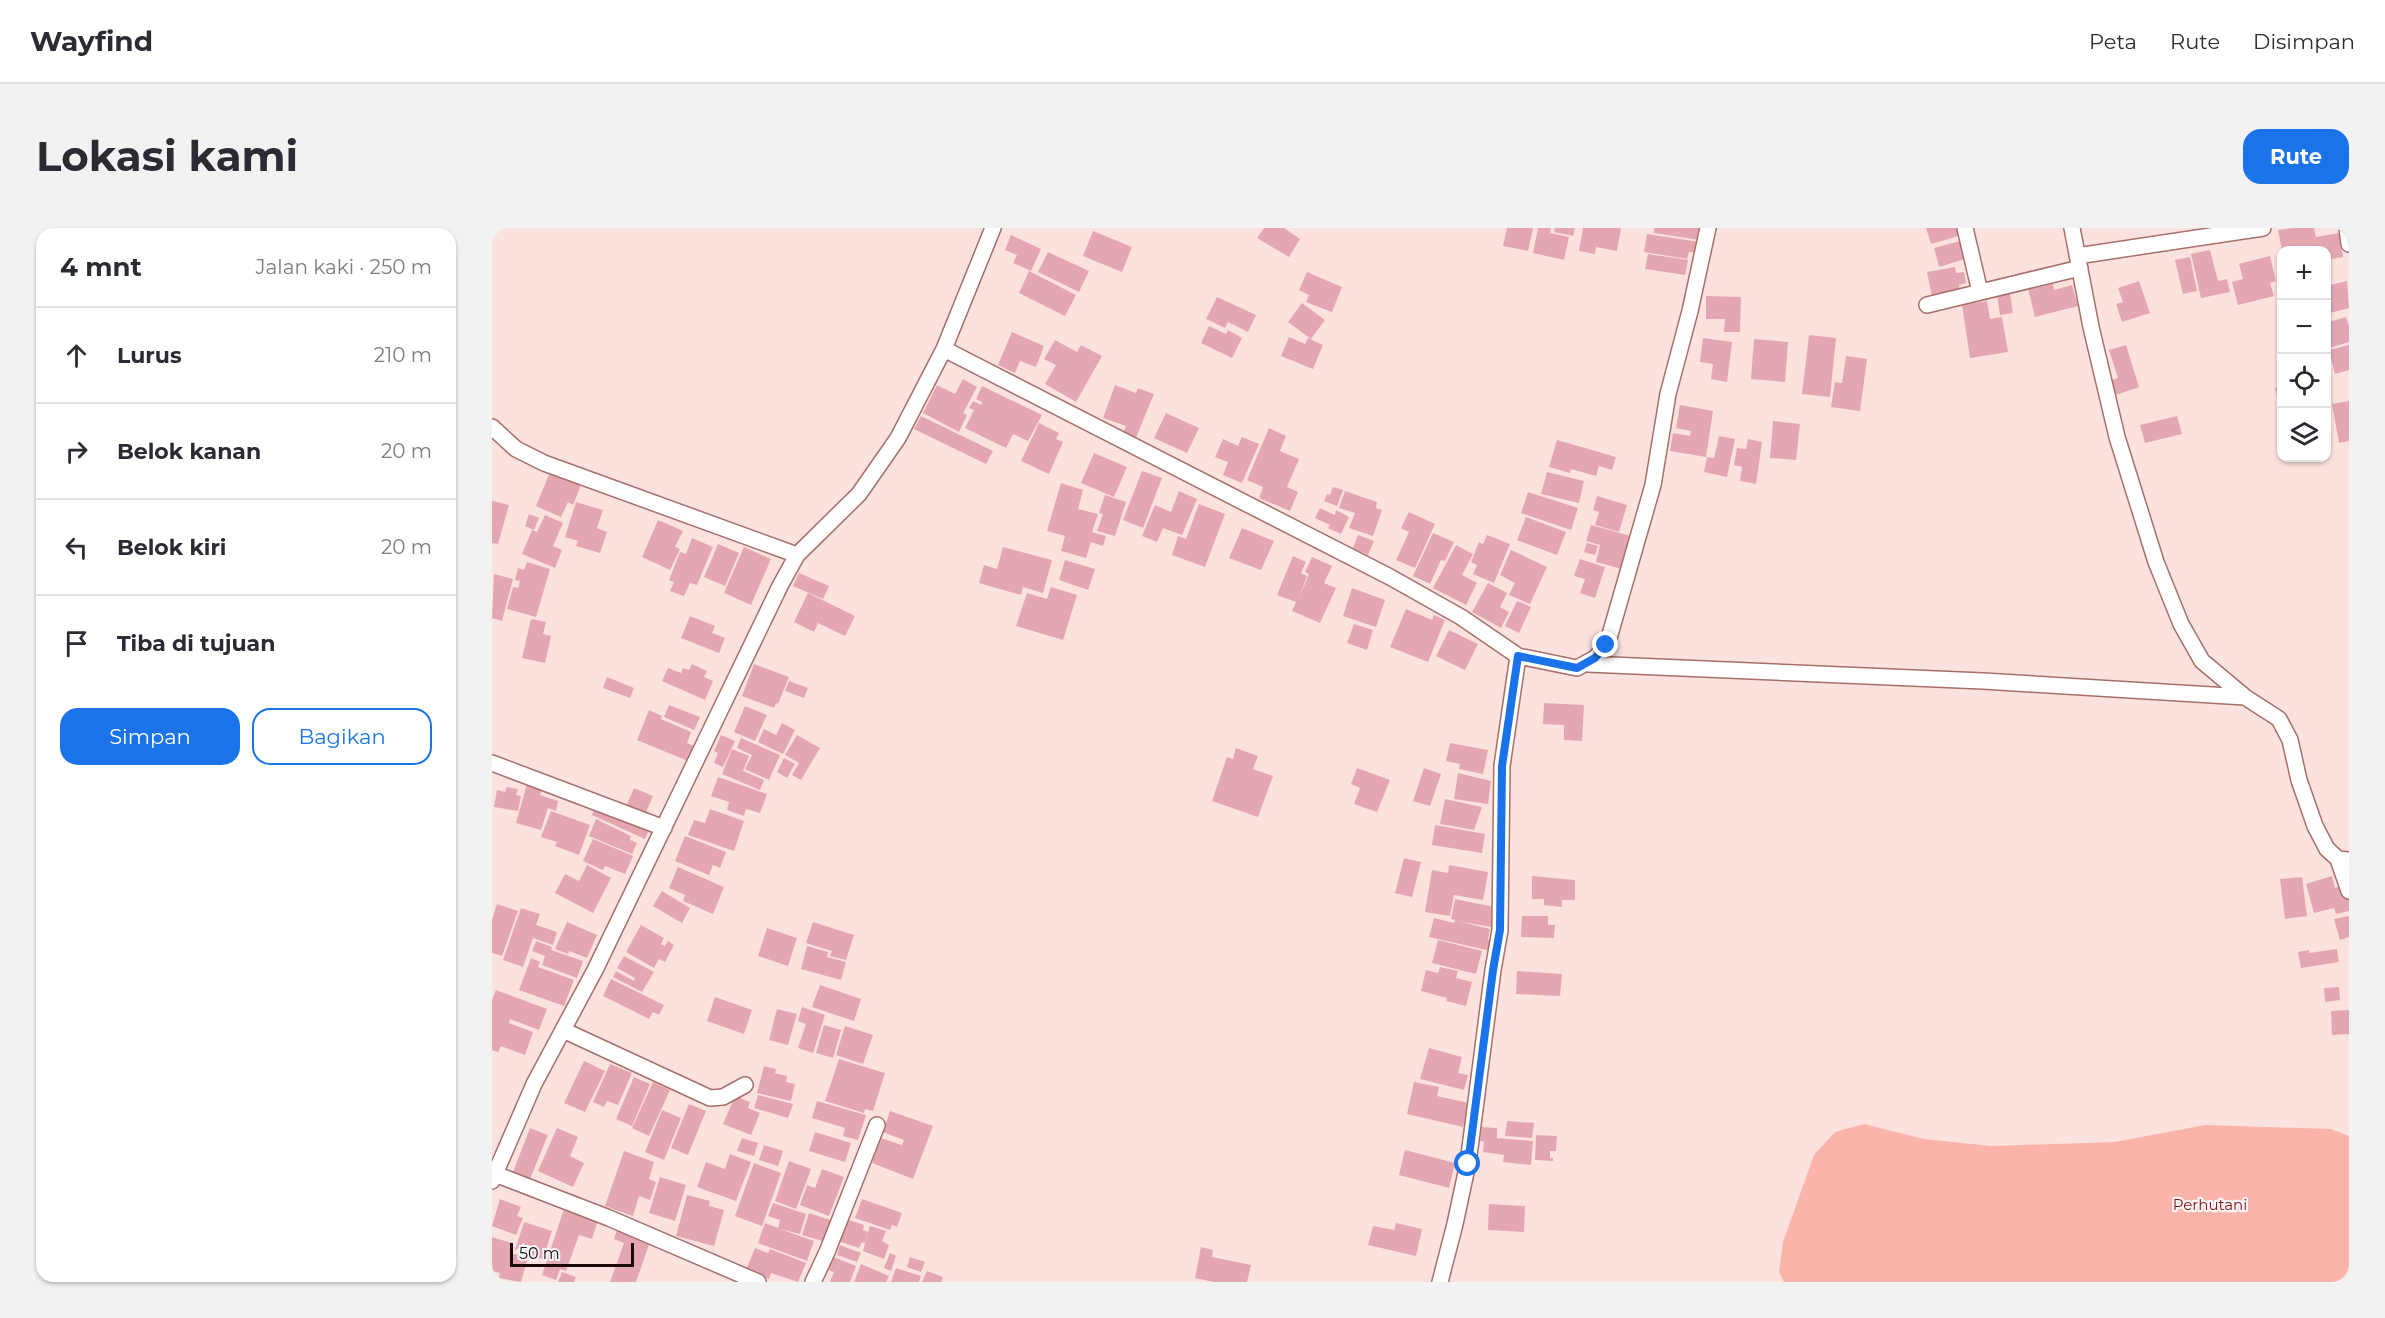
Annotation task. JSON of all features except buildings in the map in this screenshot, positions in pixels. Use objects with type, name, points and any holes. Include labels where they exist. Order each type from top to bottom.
[{"type":"street","points":[[758,1282],[609,1218],[493,1177],[534,1084],[595,970],[780,586],[797,555],[859,494],[898,438],[944,349],[993,228]]},
{"type":"street","points":[[1588,664],[1606,645],[1653,485],[1668,394],[1708,228]]},
{"type":"street","points":[[1965,228],[1980,292]]},
{"type":"street","points":[[2072,228],[2091,327],[2117,437],[2156,562],[2181,624],[2202,661],[2245,697],[2279,719],[2290,740],[2299,780],[2315,826],[2327,849],[2343,859],[2349,891]]},
{"type":"street","points":[[1927,305],[1980,292],[2079,262],[2263,228]]},
{"type":"street","points":[[2347,228],[2349,244]]},
{"type":"street","points":[[944,349],[1390,577],[1461,617],[1518,656],[1577,668],[1588,664],[1983,681],[2245,697]]},
{"type":"street","points":[[492,427],[516,449],[544,463],[797,555]]},
{"type":"street","points":[[1440,1282],[1468,1164],[1500,930],[1502,766],[1518,656]]},
{"type":"street","points":[[492,763],[663,828]]},
{"type":"street","points":[[563,1030],[710,1098],[723,1097],[745,1085]]},
{"type":"street","points":[[813,1282],[877,1125]]},
{"type":"green space","name":"Perhutani","points":[[1864,1124],[1924,1139],[1991,1146],[2115,1142],[2205,1125],[2331,1129],[2349,1136],[2349,1282],[1784,1282],[1779,1272],[1783,1242],[1814,1155],[1835,1132]]},
{"type":"route","points":[[1468,1164],[1500,930],[1502,766],[1518,656],[1577,668],[1588,664],[1606,645]]}]
